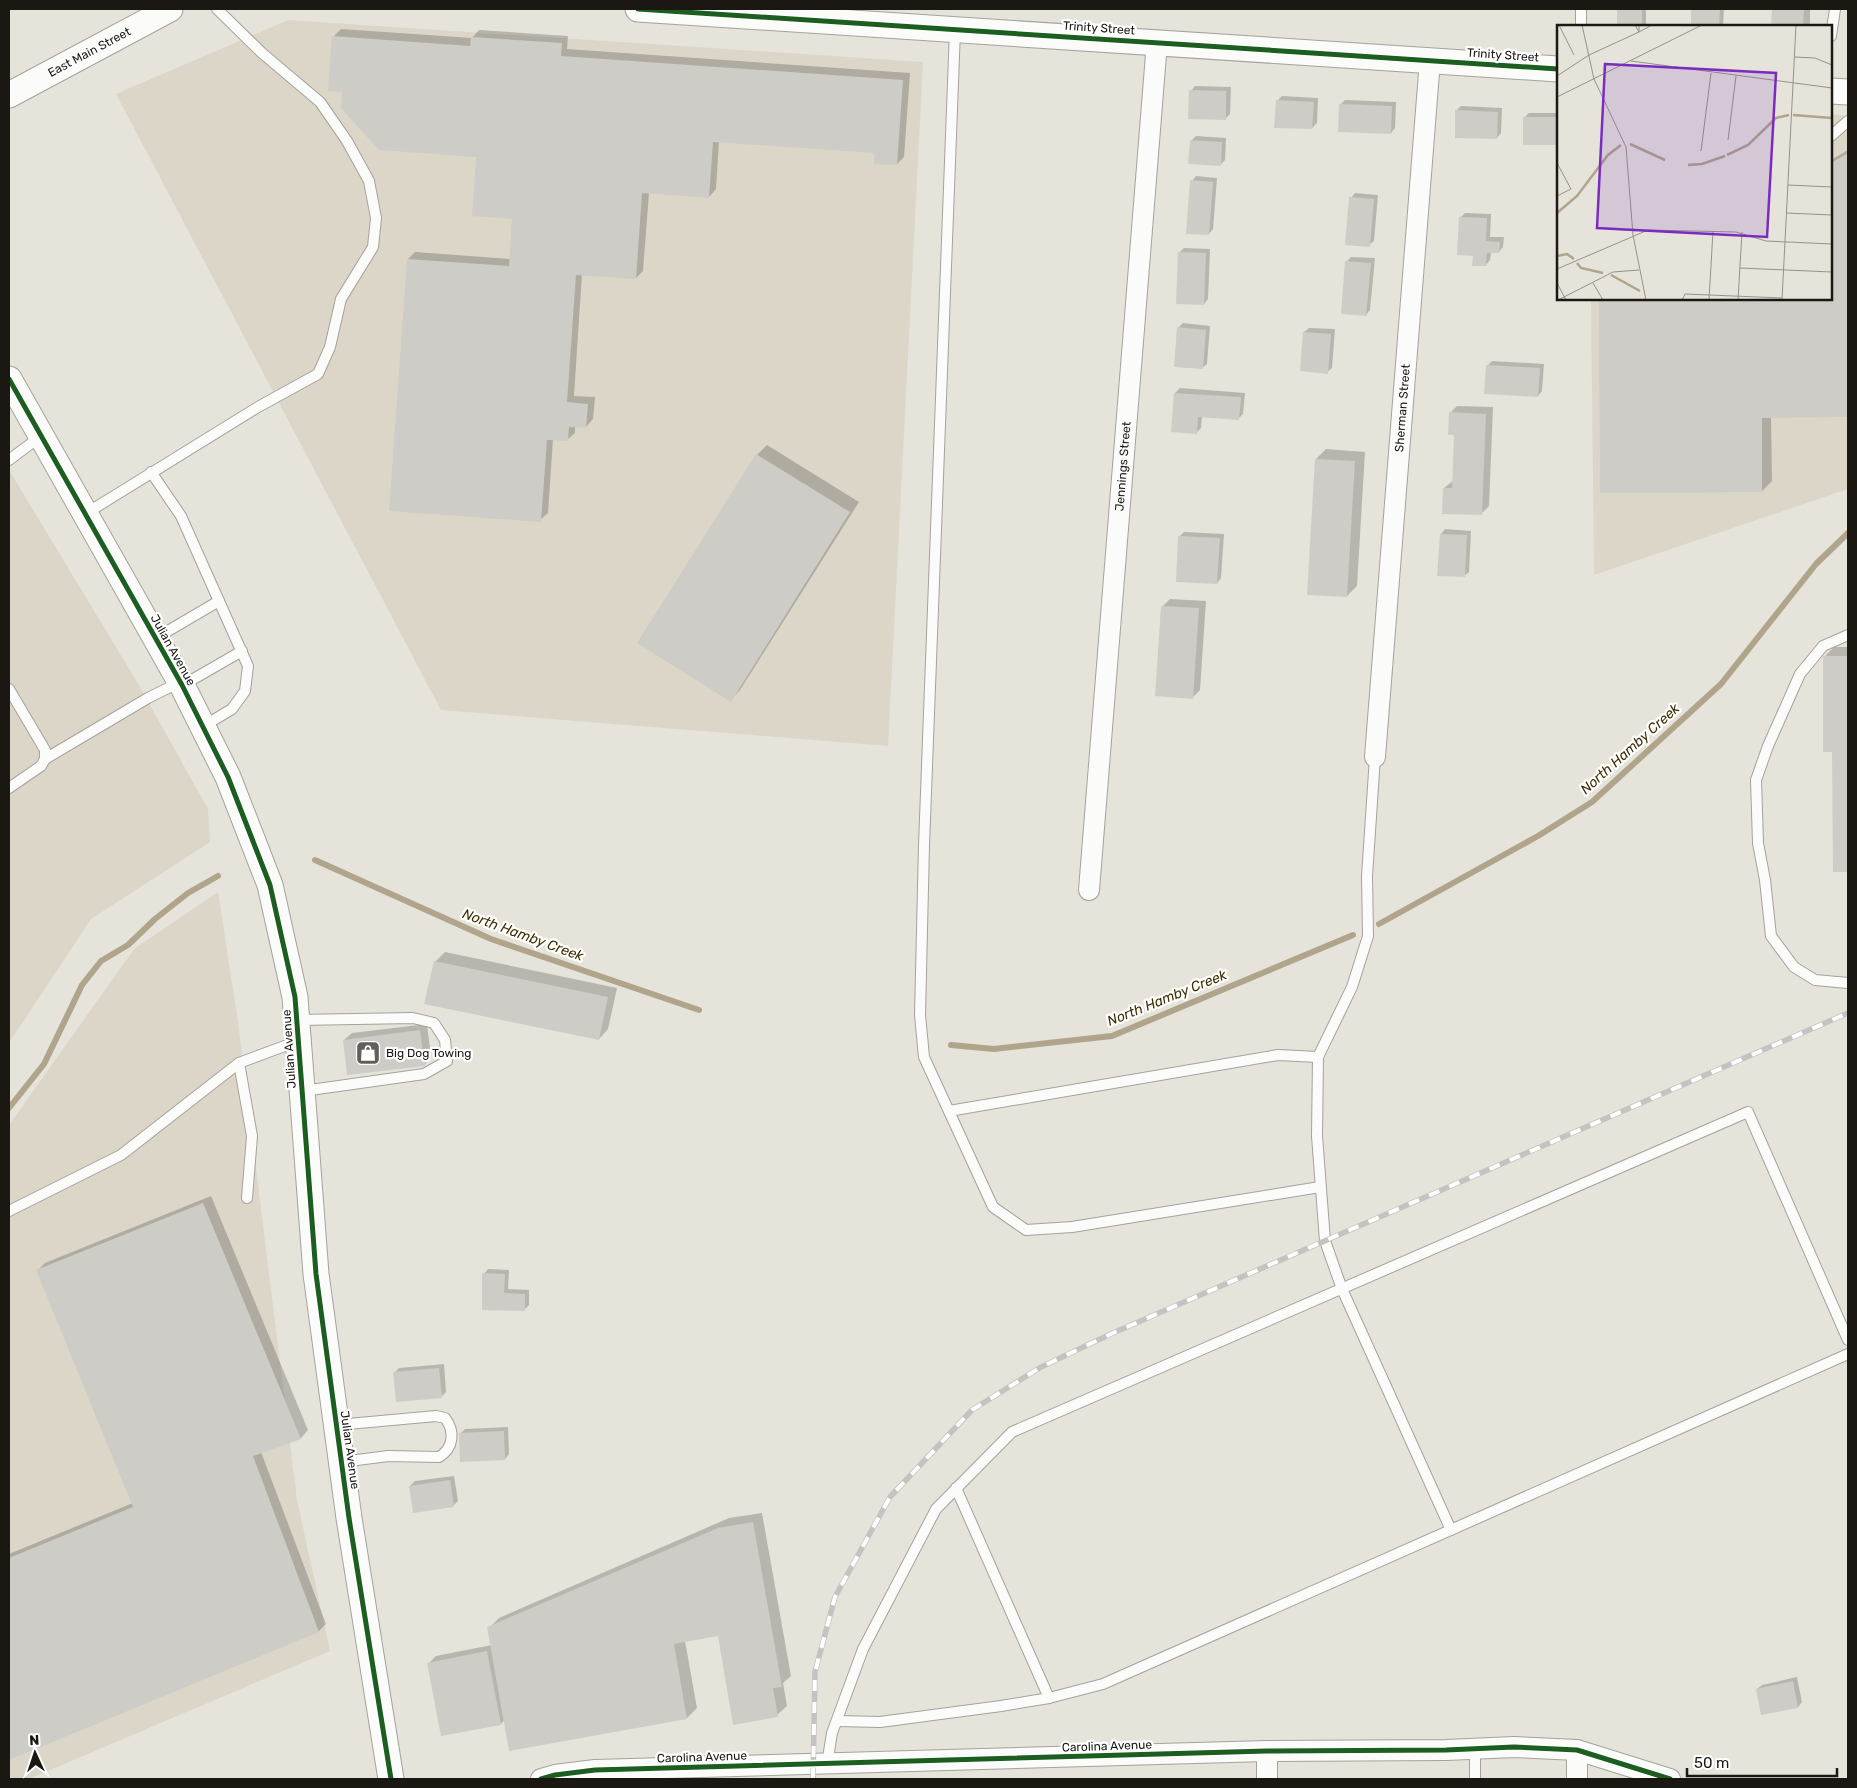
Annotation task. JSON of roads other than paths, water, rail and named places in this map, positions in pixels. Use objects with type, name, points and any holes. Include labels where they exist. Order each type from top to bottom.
[{"type":"street","name":"East Main Street","points":[[9,95],[170,9]]},
{"type":"street","name":"Trinity Street","points":[[638,9],[955,28],[1557,69]]},
{"type":"street","name":"Jennings Street","points":[[1089,890],[1157,42]]},
{"type":"street","name":"Sherman Street","points":[[1375,757],[1430,60]]},
{"type":"street","points":[[1832,91],[1848,92]]},
{"type":"street","name":"Julian Avenue","points":[[9,379],[181,684],[228,777],[270,885],[295,997],[316,1274],[342,1462],[391,1779]]},
{"type":"street","name":"Carolina Avenue","points":[[541,1779],[595,1770],[764,1769],[827,1764],[1267,1751],[1514,1748],[1578,1750],[1670,1779]]},
{"type":"street","points":[[1577,1779],[1578,1750]]},
{"type":"street","points":[[1267,1751],[1267,1779]]},
{"type":"lane","points":[[85,514],[258,407],[318,374],[330,347],[341,299],[373,247],[376,218],[369,181],[320,102],[262,53],[217,9]]},
{"type":"lane","points":[[1580,25],[1581,9]]},
{"type":"lane","points":[[1832,29],[1835,9]]},
{"type":"lane","points":[[955,28],[924,845],[920,1016],[924,1057],[993,1208],[1026,1230],[1072,1227],[1320,1187]]},
{"type":"lane","points":[[1832,135],[1848,121]]},
{"type":"lane","points":[[9,460],[41,436]]},
{"type":"lane","points":[[151,472],[181,516],[248,666],[245,691],[232,709],[202,727]]},
{"type":"lane","points":[[155,638],[219,601]]},
{"type":"lane","points":[[1848,636],[1822,646],[1800,674],[1768,746],[1756,780],[1756,788],[1758,843],[1765,880],[1771,936],[1794,967],[1815,980],[1848,983]]},
{"type":"lane","points":[[45,758],[148,698],[181,684],[242,651]]},
{"type":"lane","points":[[9,689],[45,750],[45,758],[41,766],[9,788]]},
{"type":"lane","points":[[1375,757],[1367,876],[1368,936],[1352,987],[1318,1058],[1317,1136],[1325,1241],[1342,1288],[1452,1530]]},
{"type":"lane","points":[[9,1211],[121,1155],[239,1063],[298,1030],[413,1018],[434,1023],[445,1040],[447,1061],[424,1074],[302,1091]]},
{"type":"lane","points":[[949,1111],[1278,1055],[1318,1058]]},
{"type":"lane","points":[[239,1063],[252,1136],[247,1198]]},
{"type":"lane","points":[[827,1764],[832,1733],[864,1649],[936,1508],[1012,1432],[1748,1112],[1848,1340]]},
{"type":"lane","points":[[837,1720],[880,1722],[1049,1698],[1103,1684],[1848,1354]]},
{"type":"lane","points":[[337,1425],[436,1416],[445,1418],[450,1425],[451,1444],[444,1454],[439,1457],[388,1456],[342,1462]]},
{"type":"lane","points":[[956,1488],[1049,1698]]},
{"type":"lane","points":[[1475,1749],[1475,1779]]},
{"type":"waterway","name":"North Hamby Creek","points":[[1379,924],[1538,836],[1592,802],[1721,684],[1816,564],[1848,533]]},
{"type":"waterway","name":"North Hamby Creek","points":[[315,860],[491,939],[699,1010]]},
{"type":"waterway","name":"North Hamby Creek","points":[[9,1108],[44,1064],[82,985],[101,961],[128,945],[155,919],[188,893],[218,876]]},
{"type":"waterway","name":"North Hamby Creek","points":[[951,1045],[994,1049],[1112,1036],[1353,935]]},
{"type":"railway","points":[[813,1779],[815,1672],[835,1597],[890,1497],[972,1410],[1041,1367],[1113,1333],[1848,1013]]},
{"type":"place","name":"Big Dog Towing","points":[[368,1053]]}]
